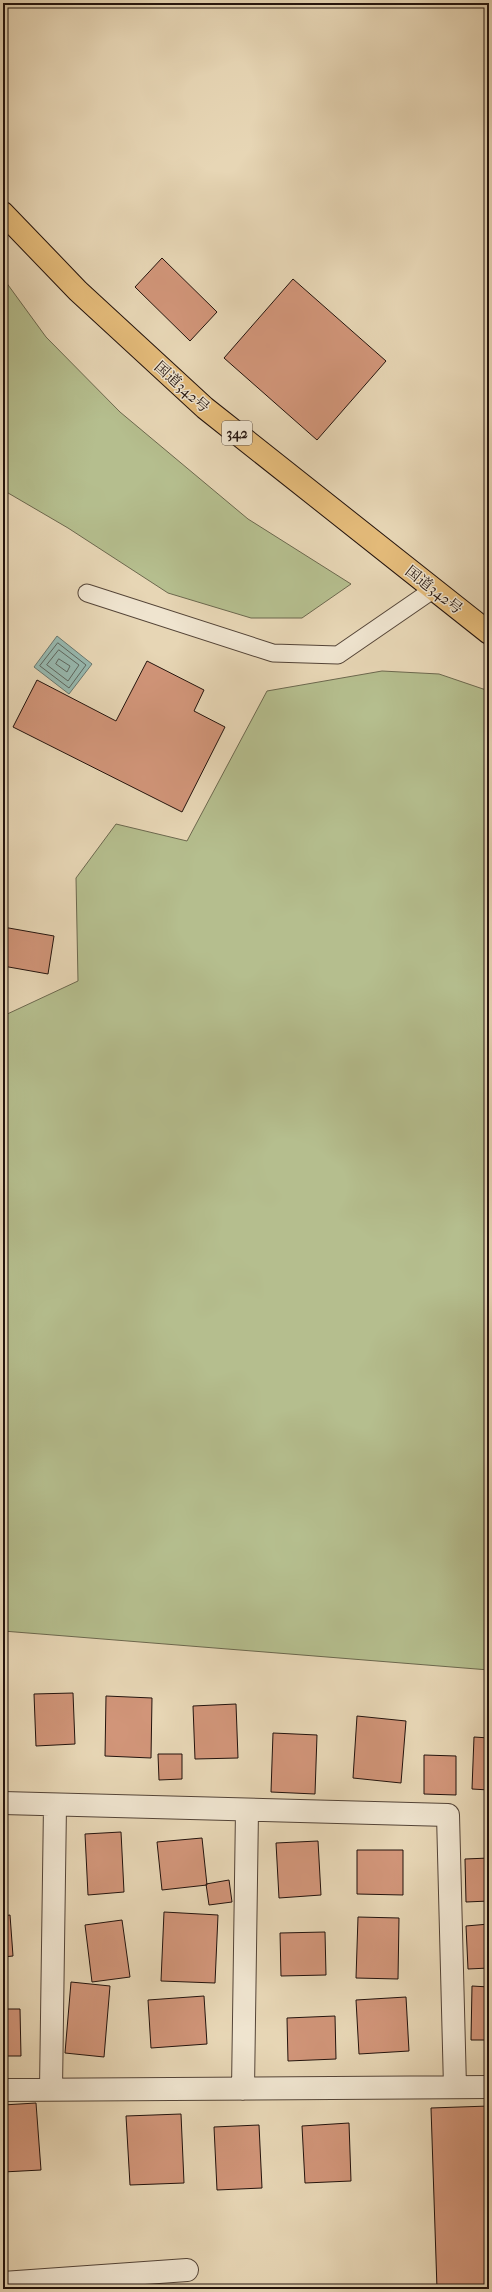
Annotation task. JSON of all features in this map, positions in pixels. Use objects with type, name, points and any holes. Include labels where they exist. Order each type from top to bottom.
[{"type":"highway","name":"国道342号","points":[[3,213],[78,291],[205,408],[489,633]]},
{"type":"street","points":[[3,1803],[448,1816],[455,2087]]},
{"type":"street","points":[[50,2089],[55,1805]]},
{"type":"street","points":[[243,2089],[247,1810]]},
{"type":"street","points":[[3,2090],[489,2087]]},
{"type":"street","points":[[3,2283],[187,2270]]},
{"type":"lane","points":[[87,594],[273,653],[338,655],[434,589]]},
{"type":"green space","points":[[3,278],[46,337],[120,412],[248,519],[351,584],[302,618],[251,618],[168,593],[68,528],[3,490]]},
{"type":"green space","points":[[382,671],[439,674],[489,691],[489,1670],[3,1631],[3,1016],[78,981],[76,878],[116,824],[187,841],[267,691]]},
{"type":"water","points":[[57,636],[92,664],[69,694],[34,667]]},
{"type":"building","points":[[162,258],[217,312],[190,341],[135,287]]},
{"type":"building","points":[[293,279],[386,361],[317,440],[224,358]]},
{"type":"building","points":[[147,661],[204,690],[194,711],[225,727],[182,812],[13,727],[37,680],[116,721]]},
{"type":"building","points":[[3,927],[54,936],[48,974],[3,966]]},
{"type":"building","points":[[73,1693],[75,1744],[36,1746],[34,1694]]},
{"type":"building","points":[[106,1696],[152,1698],[151,1758],[105,1756]]},
{"type":"building","points":[[236,1704],[238,1758],[195,1759],[193,1706]]},
{"type":"building","points":[[357,1716],[406,1721],[401,1783],[353,1778]]},
{"type":"building","points":[[273,1733],[317,1735],[315,1794],[271,1792]]},
{"type":"building","points":[[474,1737],[489,1738],[489,1790],[472,1789]]},
{"type":"building","points":[[158,1754],[182,1754],[182,1779],[159,1780]]},
{"type":"building","points":[[424,1755],[456,1756],[456,1795],[424,1794]]},
{"type":"building","points":[[3,1830],[5,1830],[7,1894],[3,1894]]},
{"type":"building","points":[[121,1832],[124,1892],[88,1895],[85,1834]]},
{"type":"building","points":[[202,1838],[207,1885],[162,1890],[157,1842]]},
{"type":"building","points":[[318,1841],[321,1895],[279,1898],[276,1843]]},
{"type":"building","points":[[357,1850],[403,1850],[403,1895],[357,1894]]},
{"type":"building","points":[[489,1858],[489,1901],[466,1902],[465,1859]]},
{"type":"building","points":[[229,1880],[232,1902],[209,1905],[206,1884]]},
{"type":"building","points":[[164,1912],[218,1915],[215,1983],[161,1981]]},
{"type":"building","points":[[10,1915],[13,1956],[3,1957],[3,1916]]},
{"type":"building","points":[[358,1917],[399,1918],[398,1979],[356,1978]]},
{"type":"building","points":[[122,1920],[130,1977],[92,1982],[85,1925]]},
{"type":"building","points":[[489,1924],[489,1968],[468,1969],[466,1926]]},
{"type":"building","points":[[325,1932],[326,1975],[281,1976],[280,1933]]},
{"type":"building","points":[[71,1982],[110,1986],[104,2057],[65,2053]]},
{"type":"building","points":[[472,1986],[489,1987],[489,2040],[471,2040]]},
{"type":"building","points":[[204,1996],[207,2044],[151,2048],[148,2000]]},
{"type":"building","points":[[406,1997],[409,2051],[359,2054],[356,2000]]},
{"type":"building","points":[[3,2009],[20,2009],[21,2056],[3,2056]]},
{"type":"building","points":[[335,2016],[336,2059],[288,2061],[287,2018]]},
{"type":"building","points":[[36,2103],[41,2170],[3,2172],[3,2105]]},
{"type":"building","points":[[489,2106],[489,2289],[437,2289],[431,2108]]},
{"type":"building","points":[[181,2114],[184,2183],[130,2185],[126,2116]]},
{"type":"building","points":[[349,2123],[351,2181],[305,2183],[302,2126]]},
{"type":"building","points":[[259,2125],[262,2188],[217,2190],[214,2127]]}]
